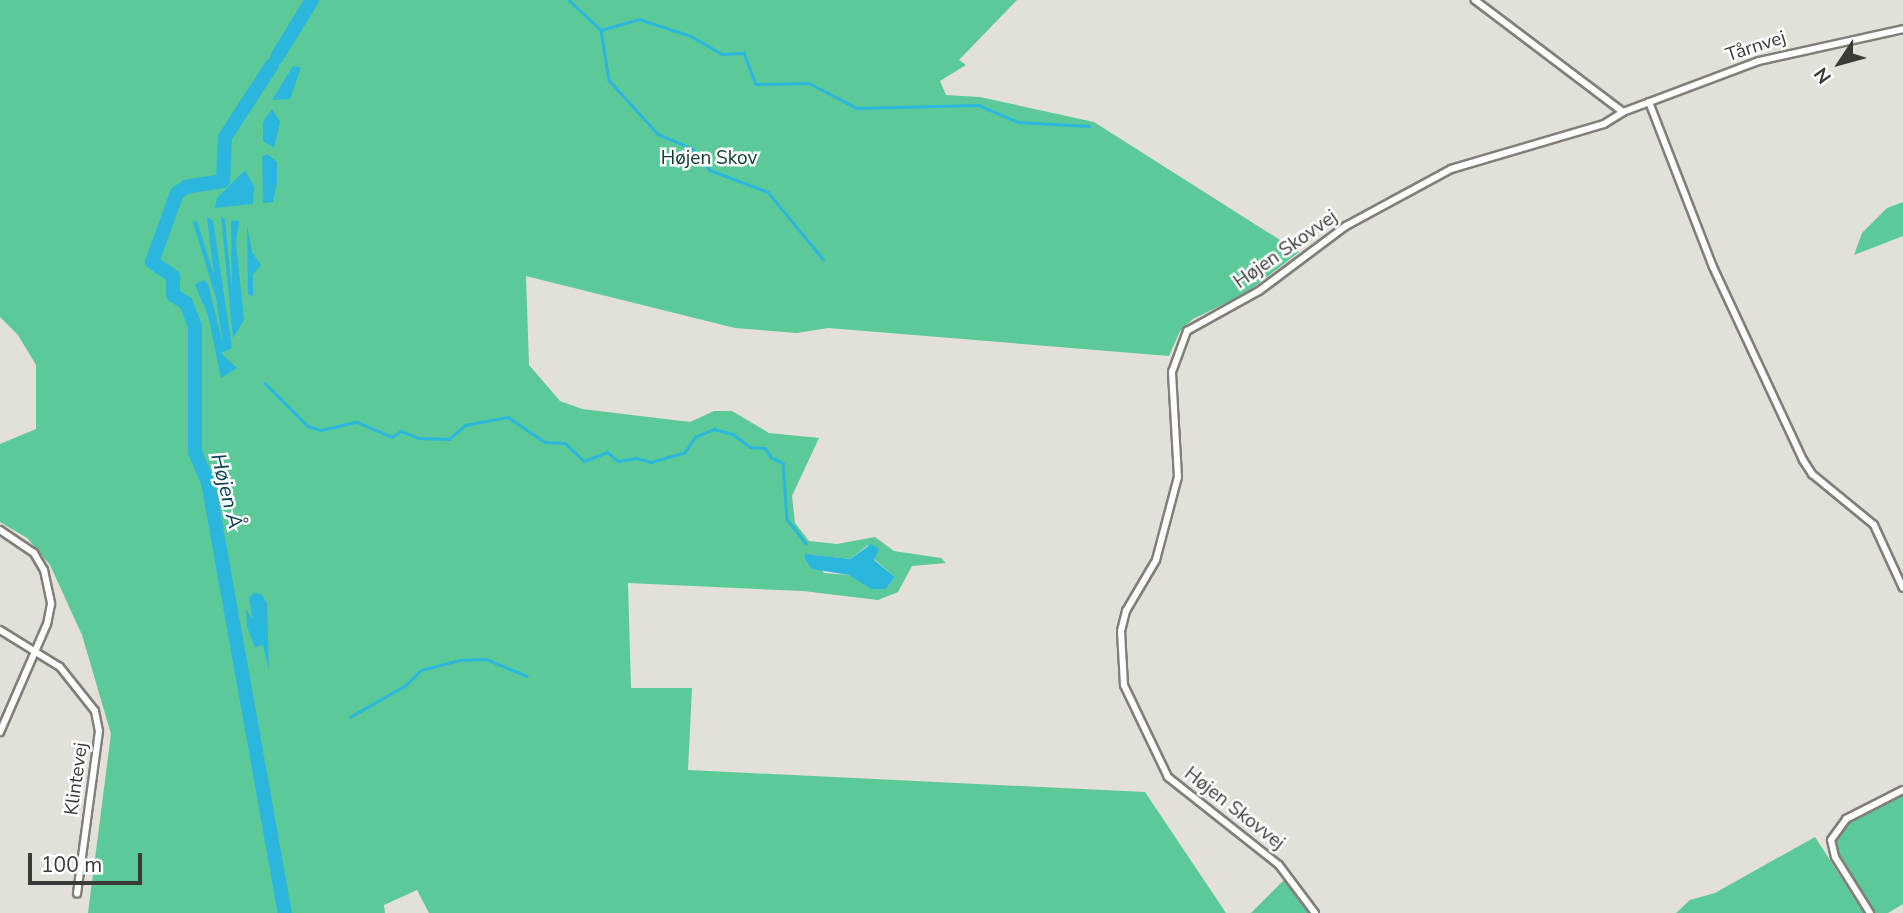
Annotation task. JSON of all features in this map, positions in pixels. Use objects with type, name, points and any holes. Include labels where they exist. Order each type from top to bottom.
[{"type":"street","points":[[1475,0],[1623,112]]},
{"type":"street","name":"Tårnvej","points":[[1623,112],[1759,61],[1903,29]]},
{"type":"street","points":[[1650,102],[1713,267],[1803,460],[1812,474],[1874,525],[1903,588]]},
{"type":"street","name":"Højen Skovvej","points":[[1315,913],[1279,865],[1168,778],[1124,685],[1121,650],[1126,611],[1150,576],[1178,477],[1172,372],[1179,344],[1199,321],[1259,291],[1346,226],[1451,169],[1604,124],[1623,112]]},
{"type":"street","points":[[0,530],[34,553],[48,584],[49,614],[0,732]]},
{"type":"street","name":"Klintevej","points":[[0,630],[36,650],[76,682],[95,711],[99,731],[77,894]]},
{"type":"street","points":[[1870,913],[1835,857],[1834,831],[1846,819],[1903,790]]},
{"type":"green space","name":"Højen Skov","points":[[0,0],[1017,0],[959,60],[966,65],[940,81],[946,95],[980,97],[1094,122],[1299,252],[1245,294],[1193,319],[1180,331],[1169,356],[828,328],[797,333],[735,328],[526,276],[529,365],[560,401],[582,409],[690,422],[714,411],[732,411],[769,433],[819,438],[792,496],[795,523],[809,541],[837,544],[875,537],[894,551],[941,558],[946,563],[912,566],[898,592],[878,600],[803,591],[628,583],[631,688],[692,688],[688,770],[1145,792],[1226,913],[429,913],[417,890],[384,905],[385,913],[88,913],[111,734],[82,635],[50,565],[27,538],[0,522],[0,444],[36,429],[36,365],[18,335],[0,317]],"holes":[[[868,545],[874,559],[895,577],[886,589],[849,575],[824,573],[812,555],[850,559]]]},
{"type":"green space","points":[[1903,202],[1903,236],[1854,255],[1862,233],[1887,208]]},
{"type":"green space","points":[[1903,794],[1903,904],[1888,913],[1873,913],[1838,852],[1836,836],[1848,823]]},
{"type":"green space","points":[[1815,837],[1864,913],[1676,913],[1690,900],[1715,893]]},
{"type":"green space","points":[[1286,878],[1309,913],[1251,913]]},
{"type":"water","points":[[293,66],[301,68],[290,99],[272,100]]},
{"type":"water","points":[[272,109],[280,122],[274,148],[263,141],[263,122]]},
{"type":"water","points":[[267,154],[277,162],[277,183],[273,202],[263,203],[262,157]]},
{"type":"water","points":[[245,170],[254,187],[253,204],[215,208],[217,198]]},
{"type":"water","points":[[221,216],[225,220],[232,289],[231,221],[239,220],[236,243],[244,320],[233,338]]},
{"type":"water","points":[[207,217],[213,221],[232,348],[221,353],[237,368],[221,378],[208,315],[195,285],[204,280],[208,284],[223,344],[216,298],[193,222],[197,221],[214,275]]},
{"type":"water","points":[[247,224],[252,252],[261,265],[253,274],[253,296],[248,294]]},
{"type":"water","points":[[871,544],[879,549],[874,560],[895,577],[886,589],[871,589],[849,575],[812,569],[805,559],[805,554],[850,559]]},
{"type":"water","points":[[254,593],[261,594],[267,603],[269,670],[263,645],[255,647],[247,627],[246,609],[253,620],[249,598]]},
{"type":"waterway","name":"Højen Å","points":[[277,57],[312,0]]},
{"type":"waterway","points":[[569,0],[601,30],[639,19],[691,36],[722,54],[744,53],[756,84],[809,83],[857,108],[978,105],[1018,122],[1089,126]]},
{"type":"waterway","points":[[601,30],[609,80],[658,134],[693,149],[710,170],[768,192],[823,259]]},
{"type":"waterway","name":"Højen Å","points":[[272,65],[225,137],[223,181],[186,187],[177,193],[152,262],[173,276],[173,295],[186,303],[195,326],[195,452],[208,482],[285,913]]},
{"type":"waterway","points":[[265,383],[308,426],[321,430],[357,422],[392,437],[401,431],[418,438],[449,439],[465,425],[508,417],[545,442],[565,443],[584,461],[607,452],[618,461],[637,458],[651,462],[685,452],[695,437],[714,429],[733,434],[750,447],[765,448],[772,458],[783,463],[787,519],[806,543]]},
{"type":"waterway","points":[[350,717],[406,685],[421,670],[460,660],[486,659],[527,676]]}]
